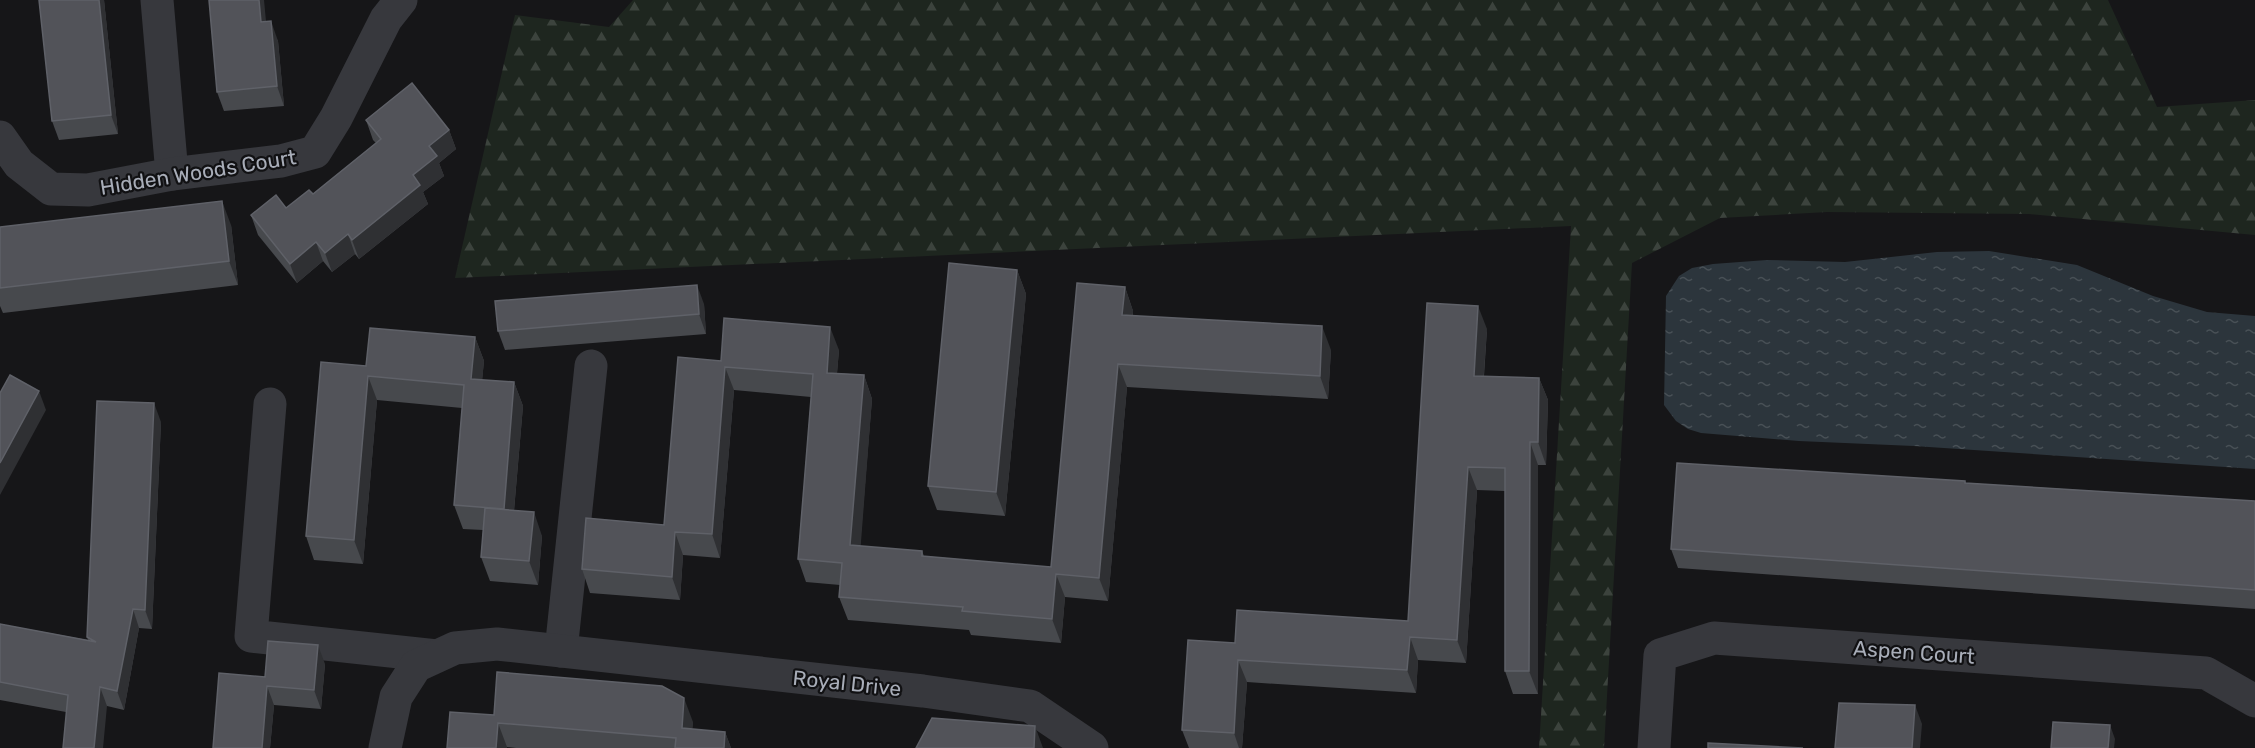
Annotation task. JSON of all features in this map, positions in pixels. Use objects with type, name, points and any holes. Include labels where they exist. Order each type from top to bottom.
[{"type":"street","points":[[157,0],[172,174]]},
{"type":"street","name":"Hidden Woods Court","points":[[0,137],[19,164],[51,189],[88,190],[172,174],[281,161],[315,152],[336,118],[386,19],[401,0]]},
{"type":"street","points":[[575,652],[591,366]]},
{"type":"street","points":[[270,404],[251,636],[437,656]]},
{"type":"street","name":"Aspen Court","points":[[1654,748],[1660,655],[1714,638],[2206,673],[2255,701]]},
{"type":"street","name":"Royal Drive","points":[[437,656],[455,648],[497,644],[923,691],[1030,706],[1092,748]]},
{"type":"street","points":[[385,748],[396,697],[416,666],[437,656]]},
{"type":"green space","points":[[633,0],[2108,0],[2157,107],[2255,100],[2255,235],[2029,214],[1827,212],[1720,218],[1632,263],[1604,748],[1539,748],[1571,226],[455,278],[515,15],[609,27]]},
{"type":"water","points":[[1989,251],[2077,265],[2153,296],[2207,312],[2255,316],[2255,469],[1701,433],[1688,429],[1676,421],[1664,405],[1666,296],[1679,276],[1692,268],[1767,260],[1845,262],[1937,252]]},
{"type":"building","points":[[39,0],[99,0],[111,115],[52,121]]},
{"type":"building","points":[[209,0],[259,0],[261,22],[271,21],[277,86],[217,92]]},
{"type":"building","points":[[412,83],[449,130],[429,146],[437,156],[413,175],[420,185],[352,240],[348,234],[325,253],[316,242],[290,264],[251,215],[276,195],[286,208],[309,190],[313,194],[381,139],[366,120]]},
{"type":"building","points":[[222,201],[229,261],[0,288],[0,227]]},
{"type":"building","points":[[949,263],[1017,270],[996,492],[928,486]]},
{"type":"building","points":[[1077,283],[1125,287],[1122,315],[1322,326],[1320,376],[1118,364],[1099,578],[1056,574],[1052,619],[962,611],[963,607],[839,597],[842,563],[798,559],[813,374],[725,367],[712,534],[675,532],[672,577],[582,569],[586,518],[664,525],[678,357],[721,361],[724,318],[830,327],[827,373],[864,375],[850,545],[922,551],[922,556],[1051,567]]},
{"type":"building","points":[[697,285],[699,314],[498,331],[495,301]]},
{"type":"building","points":[[1427,303],[1478,306],[1474,376],[1539,378],[1538,442],[1530,442],[1529,671],[1505,671],[1505,468],[1468,467],[1457,640],[1410,637],[1407,670],[1238,660],[1234,733],[1182,730],[1188,640],[1235,643],[1237,610],[1408,621]]},
{"type":"building","points":[[370,328],[475,337],[471,379],[514,382],[504,509],[454,505],[464,385],[368,376],[354,540],[306,536],[321,362],[366,366]]},
{"type":"building","points":[[10,375],[39,391],[0,463],[0,393]]},
{"type":"building","points":[[97,401],[154,403],[145,610],[133,609],[117,691],[100,687],[94,748],[63,748],[68,695],[0,682],[0,624],[96,642],[87,637]]},
{"type":"building","points":[[1677,463],[2255,501],[2255,590],[1671,549]]},
{"type":"building","points":[[485,508],[534,512],[529,561],[481,557]]},
{"type":"building","points":[[268,641],[318,645],[314,690],[267,686],[262,748],[213,748],[219,673],[265,677]]},
{"type":"building","points":[[497,672],[662,686],[684,698],[682,728],[725,732],[724,748],[675,748],[676,738],[498,723],[496,748],[447,748],[450,712],[494,715]]},
{"type":"building","points":[[1839,703],[1915,705],[1912,748],[1835,748]]},
{"type":"building","points":[[932,718],[1035,726],[1034,748],[916,748]]},
{"type":"building","points":[[2053,722],[2110,725],[2108,748],[2051,748]]},
{"type":"building","points":[[1708,743],[1803,748],[1708,748]]}]
